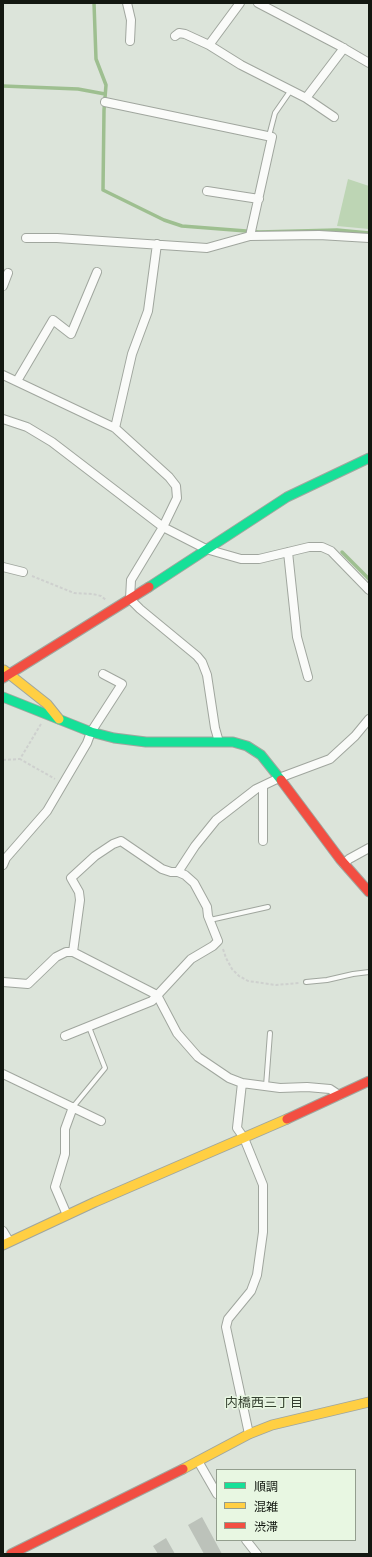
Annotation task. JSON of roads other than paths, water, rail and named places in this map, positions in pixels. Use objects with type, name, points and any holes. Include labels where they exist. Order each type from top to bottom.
[{"type":"street","points":[[126,3],[131,20],[130,41]]},
{"type":"street","points":[[209,45],[240,3]]},
{"type":"street","points":[[258,3],[344,48],[369,63]]},
{"type":"street","points":[[175,36],[179,33],[185,34],[209,45],[241,65],[306,98],[334,117]]},
{"type":"street","points":[[306,98],[344,48]]},
{"type":"street","points":[[105,102],[272,137],[250,236]]},
{"type":"street","points":[[207,191],[259,199]]},
{"type":"street","points":[[26,238],[57,238],[207,248],[250,236],[319,235],[369,238]]},
{"type":"street","points":[[115,428],[132,354],[148,311],[156,244]]},
{"type":"street","points":[[17,381],[53,320],[71,334],[97,272]]},
{"type":"street","points":[[3,286],[8,274]]},
{"type":"street","points":[[3,375],[115,428],[169,477],[176,486],[177,498],[163,527],[132,580],[130,599]]},
{"type":"street","points":[[3,419],[27,427],[52,442],[163,527],[206,549],[241,559],[259,559],[288,552],[322,547],[331,551],[369,590]]},
{"type":"street","points":[[59,719],[47,704],[5,674],[130,599],[287,497],[369,458]]},
{"type":"street","points":[[288,552],[297,637],[308,677]]},
{"type":"street","points":[[3,567],[23,572]]},
{"type":"street","points":[[130,599],[197,656],[202,662],[207,675],[215,728],[219,742]]},
{"type":"street","points":[[3,865],[6,858],[47,811],[87,743],[91,732],[122,684],[103,674]]},
{"type":"street","points":[[3,697],[91,732],[114,738],[146,742],[233,742],[247,746],[261,755],[344,864],[369,892]]},
{"type":"street","points":[[178,872],[195,846],[216,820],[256,789],[279,778],[330,758],[355,736],[369,719]]},
{"type":"street","points":[[263,786],[263,841]]},
{"type":"street","points":[[65,1036],[152,1001],[191,959],[213,946],[218,940],[208,916],[207,907],[194,883],[185,874],[162,870],[121,841],[113,844],[95,856],[71,878],[79,892],[80,900],[73,952]]},
{"type":"street","points":[[344,864],[349,859],[369,848]]},
{"type":"street","points":[[3,982],[28,984],[56,957],[66,952],[73,952],[157,995],[177,1033],[198,1057],[228,1078],[242,1083],[266,1086],[330,1089],[339,1095]]},
{"type":"street","points":[[3,1074],[101,1121]]},
{"type":"street","points":[[3,1231],[6,1243],[369,1081]]},
{"type":"street","points":[[242,1083],[237,1128],[244,1138],[263,1185],[263,1232],[257,1275],[251,1291],[228,1319],[226,1327],[249,1434]]},
{"type":"street","points":[[67,1215],[55,1187],[65,1154],[64,1129],[73,1107]]},
{"type":"street","points":[[11,1554],[249,1434],[272,1425],[369,1402]]},
{"type":"street","points":[[198,1461],[216,1492]]},
{"type":"street","points":[[247,1541],[257,1554]]},
{"type":"lane","points":[[269,136],[275,113],[291,90]]},
{"type":"lane","points":[[210,920],[268,907]]},
{"type":"lane","points":[[306,982],[327,980],[369,972]]},
{"type":"lane","points":[[73,1107],[105,1068],[89,1026]]},
{"type":"lane","points":[[266,1086],[270,1033]]},
{"type":"waterway","points":[[94,3],[96,59],[106,85],[104,110],[103,190],[164,220],[182,226],[259,232],[337,230],[369,233]]},
{"type":"waterway","points":[[3,86],[78,89],[105,94]]},
{"type":"waterway","points":[[342,552],[369,579]]},
{"type":"district","name":"内橋西三丁目","points":[[264,1403]]}]
